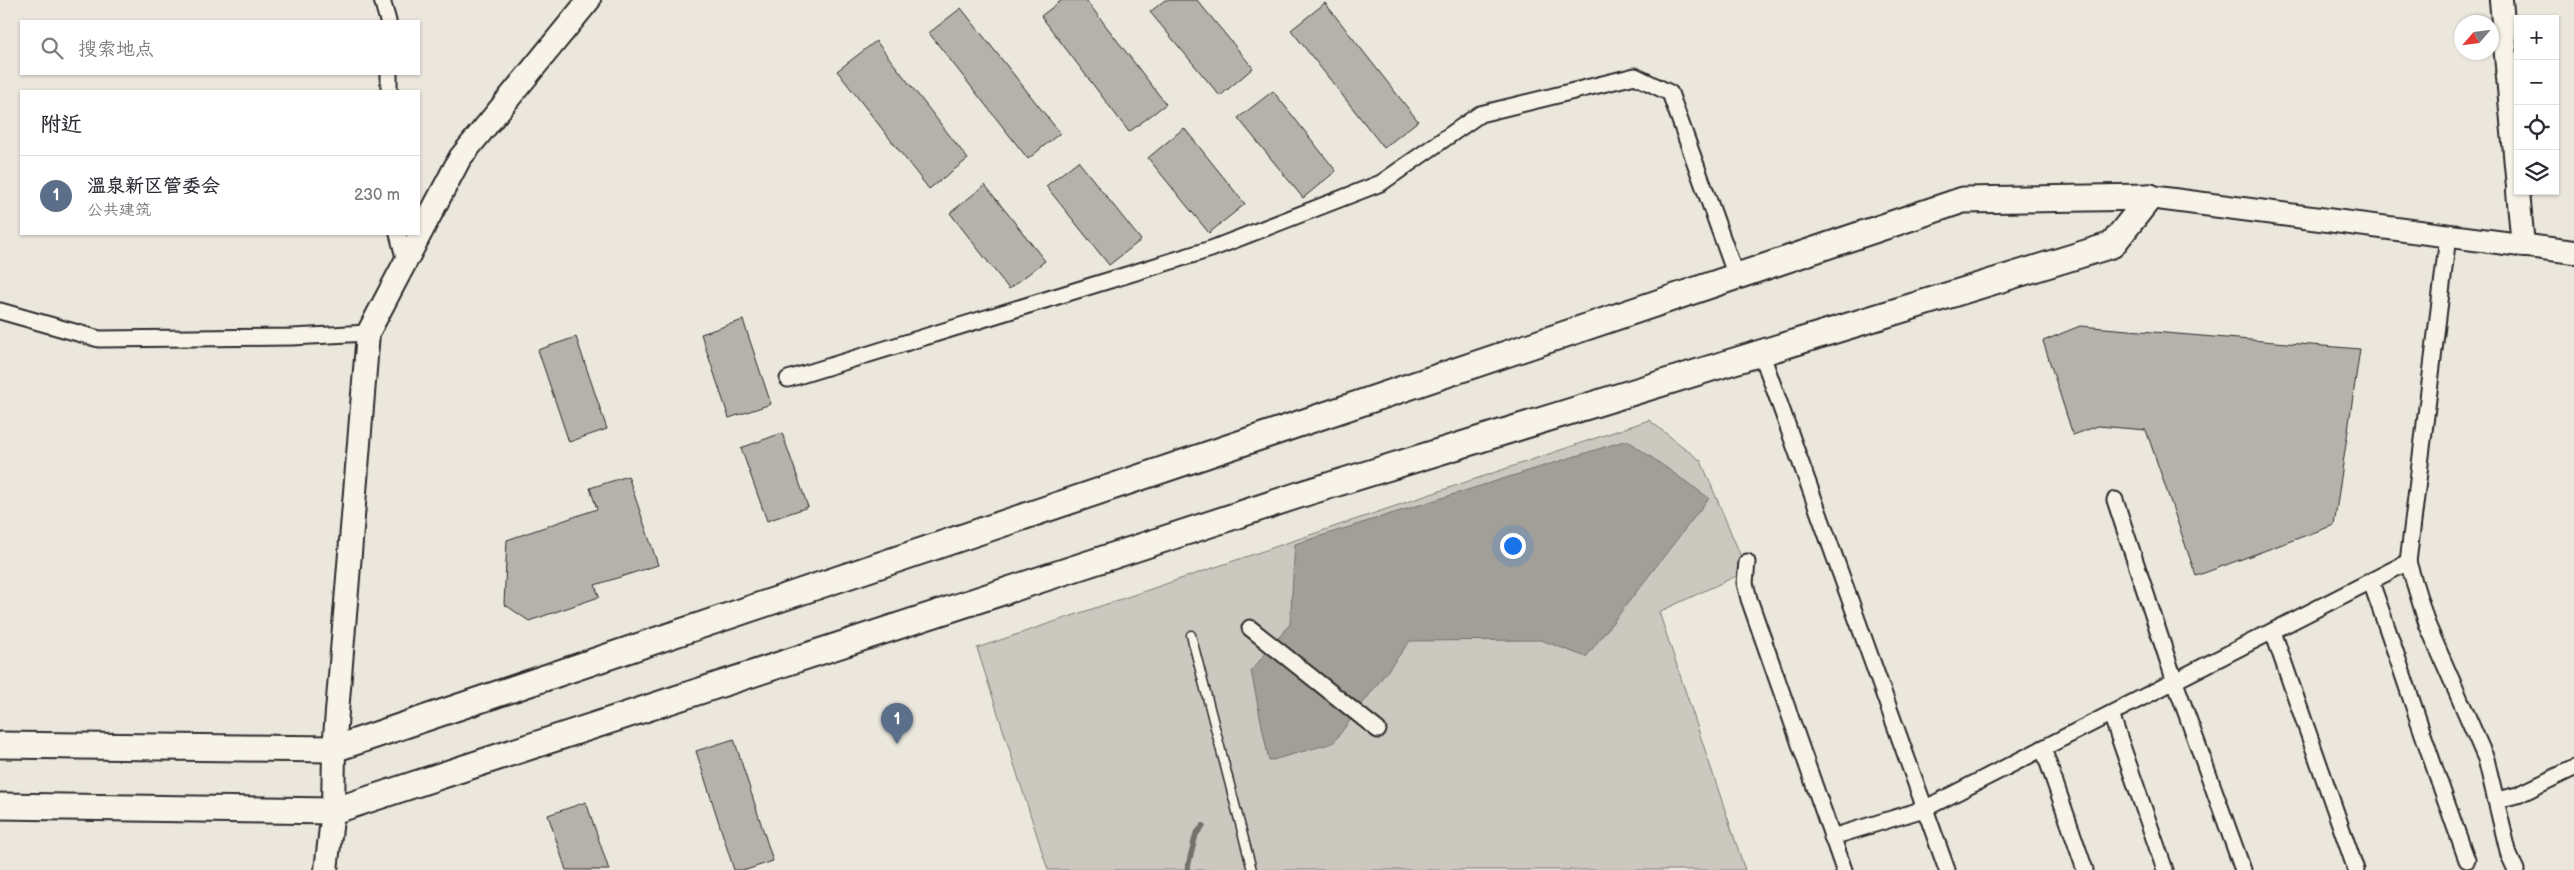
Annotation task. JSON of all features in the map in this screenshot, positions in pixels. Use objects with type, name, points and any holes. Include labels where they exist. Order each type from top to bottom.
[{"type":"main road","points":[[0,745],[334,749],[1963,200],[2150,197]]},
{"type":"main road","points":[[0,806],[333,811],[1305,493],[2112,245],[2150,197]]},
{"type":"street","points":[[382,0],[388,20]]},
{"type":"street","points":[[420,233],[460,158],[589,0]]},
{"type":"street","points":[[2501,0],[2515,150]]},
{"type":"street","points":[[389,90],[390,75]]},
{"type":"street","points":[[788,379],[1212,249],[1382,183],[1480,114],[1635,76],[1670,93],[1736,276]]},
{"type":"street","points":[[2518,195],[2523,246]]},
{"type":"street","points":[[2150,197],[2574,252]]},
{"type":"street","points":[[398,235],[405,261]]},
{"type":"street","points":[[326,870],[333,811],[334,749],[368,332],[419,235]]},
{"type":"street","points":[[2448,236],[2408,562],[2427,624],[2486,759],[2509,855],[2516,870]]},
{"type":"street","points":[[0,311],[99,339],[292,337],[368,332]]},
{"type":"street","points":[[1761,352],[1947,870]]},
{"type":"street","points":[[2115,500],[2175,682],[2243,870]]},
{"type":"street","points":[[1747,562],[1745,583],[1749,599],[1844,870]]},
{"type":"street","points":[[1832,837],[1924,809],[2408,562]]},
{"type":"street","points":[[2370,582],[2409,686],[2430,759],[2467,860]]},
{"type":"street","points":[[1250,628],[1378,730]]},
{"type":"street","points":[[2273,632],[2356,870]]},
{"type":"street","points":[[2111,714],[2165,870]]},
{"type":"street","points":[[2044,748],[2085,870]]},
{"type":"street","points":[[2496,800],[2518,795],[2574,768]]},
{"type":"lane","points":[[1191,635],[1252,870]]},
{"type":"shaded area","points":[[1649,420],[1701,461],[1747,571],[1659,612],[1745,870],[1048,870],[977,648]]},
{"type":"shaded area","points":[[1627,440],[1709,498],[1586,657],[1541,640],[1410,641],[1333,743],[1269,761],[1251,671],[1290,624],[1295,544]]},
{"type":"building","points":[[1062,0],[1086,0],[1166,104],[1129,132],[1041,16]]},
{"type":"building","points":[[1165,0],[1197,0],[1253,68],[1220,96],[1150,12]]},
{"type":"building","points":[[1325,3],[1418,121],[1384,148],[1291,30]]},
{"type":"building","points":[[961,8],[1060,133],[1028,159],[929,33]]},
{"type":"building","points":[[876,41],[968,159],[929,189],[837,71]]},
{"type":"building","points":[[1273,91],[1336,171],[1303,198],[1238,118]]},
{"type":"building","points":[[1184,128],[1245,204],[1209,233],[1148,158]]},
{"type":"building","points":[[1078,161],[1141,240],[1109,265],[1046,186]]},
{"type":"building","points":[[985,185],[1045,261],[1009,289],[950,213]]},
{"type":"building","points":[[743,320],[771,404],[729,418],[701,334]]},
{"type":"building","points":[[2080,326],[2360,349],[2334,525],[2196,576],[2146,430],[2098,426],[2073,435],[2043,341]]},
{"type":"building","points":[[576,337],[607,429],[569,442],[538,350]]},
{"type":"building","points":[[782,433],[808,507],[767,521],[741,448]]},
{"type":"building","points":[[628,476],[658,565],[595,585],[599,597],[529,621],[504,604],[507,540],[597,509],[590,488]]},
{"type":"building","points":[[734,739],[773,861],[746,870],[734,870],[696,751]]},
{"type":"building","points":[[586,802],[609,870],[566,870],[548,815]]},
{"type":"waterway","points":[[1187,870],[1196,834],[1203,826]]},
{"type":"place","name":"温泉新区管委会","points":[[897,744]]}]
